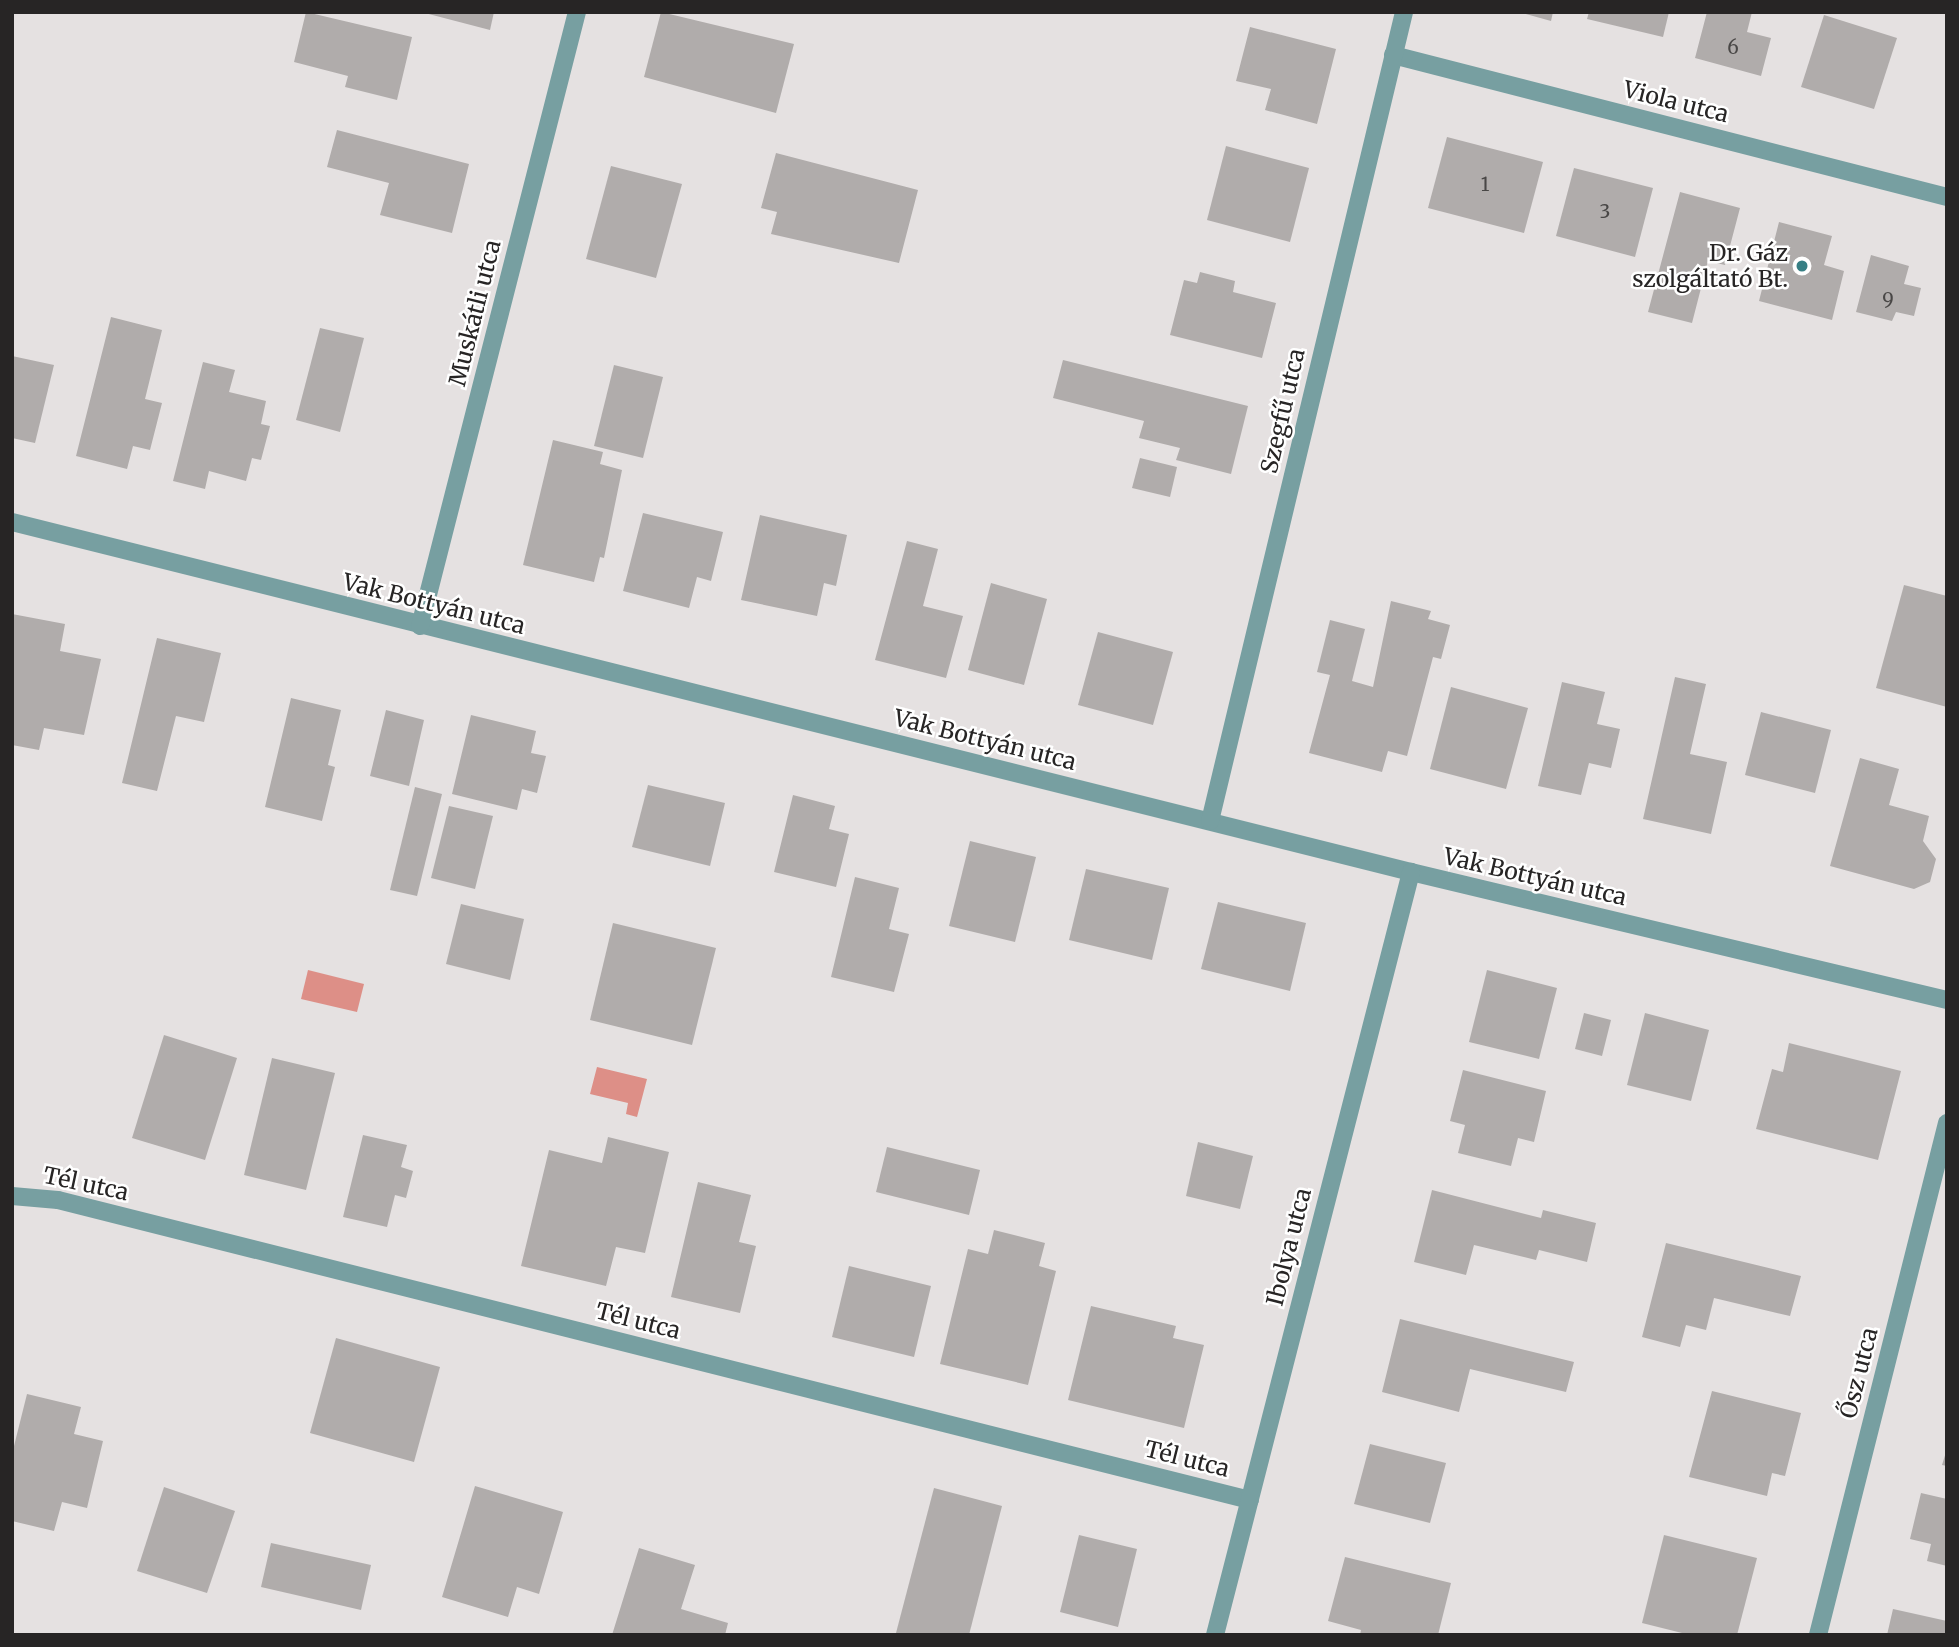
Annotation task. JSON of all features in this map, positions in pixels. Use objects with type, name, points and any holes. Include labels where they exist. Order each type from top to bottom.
[{"type":"street","name":"Muskátli utca","points":[[419,626],[577,12]]},
{"type":"street","name":"Szegfű utca","points":[[1210,821],[1404,12]]},
{"type":"street","name":"Viola utca","points":[[1393,55],[1947,197]]},
{"type":"street","name":"Vak Bottyán utca","points":[[12,522],[419,626],[1411,872],[1947,1000]]},
{"type":"street","name":"Ibolya utca","points":[[1215,1635],[1411,872]]},
{"type":"street","name":"Ősz utca","points":[[1818,1635],[1947,1123]]},
{"type":"street","name":"Tél utca","points":[[12,1196],[72,1203],[1250,1500]]},
{"type":"shaded area","points":[[308,970],[364,984],[357,1012],[301,999]]},
{"type":"shaded area","points":[[597,1067],[647,1079],[637,1117],[626,1114],[628,1103],[590,1094]]},
{"type":"building","points":[[306,12],[412,37],[397,100],[345,87],[348,76],[294,62]]},
{"type":"building","points":[[421,12],[494,12],[490,30]]},
{"type":"building","points":[[661,12],[794,44],[776,113],[644,77]]},
{"type":"building","points":[[1519,12],[1553,12],[1551,21]]},
{"type":"building","points":[[1589,12],[1669,12],[1663,37],[1587,19]]},
{"type":"building","points":[[1707,12],[1752,12],[1747,32],[1771,38],[1761,76],[1695,58]]},
{"type":"building","points":[[1824,15],[1897,38],[1874,109],[1801,87]]},
{"type":"building","points":[[1250,27],[1336,49],[1317,124],[1265,110],[1271,89],[1236,81]]},
{"type":"building","points":[[337,130],[469,164],[452,233],[380,215],[389,183],[327,167]]},
{"type":"building","points":[[1447,137],[1543,162],[1524,233],[1428,208]]},
{"type":"building","points":[[1226,146],[1309,168],[1290,242],[1207,220]]},
{"type":"building","points":[[776,153],[918,190],[899,263],[771,234],[777,212],[761,208]]},
{"type":"building","points":[[611,166],[682,184],[656,278],[586,259]]},
{"type":"building","points":[[1574,168],[1653,188],[1635,257],[1556,236]]},
{"type":"building","points":[[1680,192],[1740,208],[1725,265],[1708,261],[1692,323],[1648,312]]},
{"type":"building","points":[[1779,222],[1832,236],[1824,265],[1844,271],[1832,320],[1759,301]]},
{"type":"building","points":[[1871,255],[1909,266],[1904,284],[1921,288],[1914,316],[1896,312],[1892,321],[1856,312]]},
{"type":"building","points":[[1200,272],[1235,281],[1233,292],[1276,303],[1262,358],[1170,335],[1184,280],[1197,283]]},
{"type":"building","points":[[111,317],[162,330],[145,399],[162,403],[150,450],[133,446],[127,469],[76,456]]},
{"type":"building","points":[[320,328],[364,338],[340,432],[296,420]]},
{"type":"building","points":[[12,356],[54,365],[35,443],[12,438]]},
{"type":"building","points":[[1063,360],[1248,406],[1231,474],[1176,460],[1180,448],[1139,438],[1144,421],[1053,398]]},
{"type":"building","points":[[203,362],[235,370],[229,392],[266,401],[261,424],[270,426],[261,460],[252,458],[246,481],[209,471],[205,489],[173,481]]},
{"type":"building","points":[[614,365],[663,377],[643,458],[594,446]]},
{"type":"building","points":[[553,440],[603,452],[600,464],[622,470],[604,558],[600,557],[594,582],[523,565]]},
{"type":"building","points":[[1140,458],[1177,467],[1170,497],[1132,488]]},
{"type":"building","points":[[643,513],[723,532],[711,581],[697,577],[689,608],[623,591]]},
{"type":"building","points":[[760,515],[847,535],[836,586],[824,583],[817,616],[741,600]]},
{"type":"building","points":[[907,541],[938,549],[923,606],[963,616],[946,678],[875,660]]},
{"type":"building","points":[[991,583],[1047,599],[1024,685],[968,670]]},
{"type":"building","points":[[1904,585],[1947,596],[1947,707],[1876,688]]},
{"type":"building","points":[[1391,601],[1431,611],[1428,619],[1450,625],[1441,659],[1433,657],[1407,756],[1388,751],[1382,772],[1309,753],[1330,675],[1317,672],[1330,620],[1365,629],[1352,681],[1373,687]]},
{"type":"building","points":[[12,614],[65,624],[60,651],[101,659],[84,735],[44,728],[39,750],[12,745]]},
{"type":"building","points":[[1098,632],[1173,652],[1153,725],[1078,705]]},
{"type":"building","points":[[157,638],[221,653],[204,722],[176,716],[157,791],[122,783]]},
{"type":"building","points":[[1675,677],[1706,684],[1690,754],[1727,762],[1711,834],[1643,819]]},
{"type":"building","points":[[1562,682],[1605,692],[1597,724],[1620,729],[1611,768],[1589,763],[1581,795],[1538,786]]},
{"type":"building","points":[[1451,687],[1528,708],[1506,789],[1430,769]]},
{"type":"building","points":[[291,698],[341,710],[328,765],[335,767],[322,821],[265,807]]},
{"type":"building","points":[[386,710],[424,720],[409,786],[370,776]]},
{"type":"building","points":[[1761,712],[1831,730],[1815,793],[1745,775]]},
{"type":"building","points":[[471,715],[536,731],[531,753],[546,756],[537,793],[522,789],[517,810],[452,794]]},
{"type":"building","points":[[1860,758],[1899,769],[1889,805],[1929,816],[1923,841],[1936,859],[1930,882],[1914,889],[1830,866]]},
{"type":"building","points":[[648,785],[725,803],[710,866],[632,847]]},
{"type":"building","points":[[415,787],[442,794],[417,896],[390,890]]},
{"type":"building","points":[[793,795],[835,806],[829,829],[849,834],[836,887],[774,872]]},
{"type":"building","points":[[449,806],[493,816],[475,889],[431,878]]},
{"type":"building","points":[[970,841],[1036,857],[1015,942],[949,926]]},
{"type":"building","points":[[1086,869],[1169,888],[1152,960],[1069,940]]},
{"type":"building","points":[[855,877],[899,888],[889,929],[909,934],[894,992],[831,977]]},
{"type":"building","points":[[1218,902],[1306,923],[1290,991],[1201,969]]},
{"type":"building","points":[[461,904],[524,919],[510,980],[446,964]]},
{"type":"building","points":[[613,923],[716,948],[692,1045],[590,1020]]},
{"type":"building","points":[[1487,970],[1557,988],[1539,1059],[1469,1042]]},
{"type":"building","points":[[1584,1013],[1611,1020],[1602,1056],[1575,1049]]},
{"type":"building","points":[[1645,1013],[1709,1030],[1691,1101],[1627,1085]]},
{"type":"building","points":[[164,1035],[237,1058],[205,1160],[132,1138]]},
{"type":"building","points":[[1789,1043],[1901,1071],[1878,1160],[1756,1129],[1772,1069],[1783,1072]]},
{"type":"building","points":[[272,1058],[335,1073],[306,1190],[244,1175]]},
{"type":"building","points":[[1463,1070],[1546,1091],[1534,1142],[1518,1138],[1511,1166],[1458,1153],[1465,1125],[1450,1121]]},
{"type":"building","points":[[363,1135],[407,1145],[401,1167],[413,1171],[406,1198],[395,1195],[387,1227],[343,1217]]},
{"type":"building","points":[[608,1137],[669,1152],[645,1253],[616,1247],[606,1286],[521,1266],[549,1150],[602,1163]]},
{"type":"building","points":[[1198,1142],[1253,1156],[1240,1209],[1186,1196]]},
{"type":"building","points":[[887,1147],[980,1170],[969,1215],[876,1192]]},
{"type":"building","points":[[698,1182],[751,1195],[739,1242],[756,1246],[740,1313],[671,1297]]},
{"type":"building","points":[[1432,1190],[1541,1218],[1543,1210],[1596,1223],[1587,1262],[1539,1250],[1536,1260],[1474,1245],[1466,1275],[1414,1262]]},
{"type":"building","points":[[994,1230],[1045,1243],[1039,1266],[1056,1271],[1028,1385],[940,1364],[968,1249],[988,1254]]},
{"type":"building","points":[[1666,1243],[1801,1276],[1790,1316],[1714,1298],[1706,1330],[1686,1325],[1680,1347],[1642,1337]]},
{"type":"building","points":[[849,1266],[931,1286],[914,1357],[832,1337]]},
{"type":"building","points":[[1091,1306],[1176,1326],[1173,1338],[1204,1345],[1184,1428],[1068,1400]]},
{"type":"building","points":[[1400,1319],[1574,1362],[1566,1392],[1470,1369],[1459,1412],[1382,1392]]},
{"type":"building","points":[[336,1338],[440,1367],[414,1462],[310,1433]]},
{"type":"building","points":[[1712,1391],[1801,1413],[1785,1476],[1772,1473],[1767,1496],[1689,1477]]},
{"type":"building","points":[[27,1394],[81,1407],[74,1434],[103,1441],[87,1508],[62,1502],[54,1531],[12,1521],[12,1454]]},
{"type":"building","points":[[1370,1444],[1446,1463],[1430,1523],[1354,1504]]},
{"type":"building","points":[[1947,1449],[1947,1466],[1942,1465]]},
{"type":"building","points":[[475,1486],[563,1512],[539,1594],[517,1587],[508,1617],[442,1597]]},
{"type":"building","points":[[164,1487],[235,1511],[207,1593],[137,1571]]},
{"type":"building","points":[[934,1488],[1002,1506],[969,1635],[896,1633]]},
{"type":"building","points":[[1921,1493],[1947,1499],[1947,1566],[1927,1561],[1931,1544],[1910,1539]]},
{"type":"building","points":[[1079,1535],[1137,1549],[1118,1627],[1060,1612]]},
{"type":"building","points":[[1664,1535],[1757,1558],[1737,1635],[1690,1635],[1642,1623]]},
{"type":"building","points":[[271,1543],[371,1565],[361,1610],[261,1587]]},
{"type":"building","points":[[639,1548],[695,1565],[681,1609],[728,1623],[725,1635],[612,1635]]},
{"type":"building","points":[[1345,1557],[1451,1583],[1438,1635],[1360,1635],[1361,1630],[1328,1621]]},
{"type":"building","points":[[1893,1609],[1947,1621],[1947,1635],[1887,1635]]},
{"type":"place","name":"Dr. Gáz szolgáltató Bt.","points":[[1802,266]]}]
